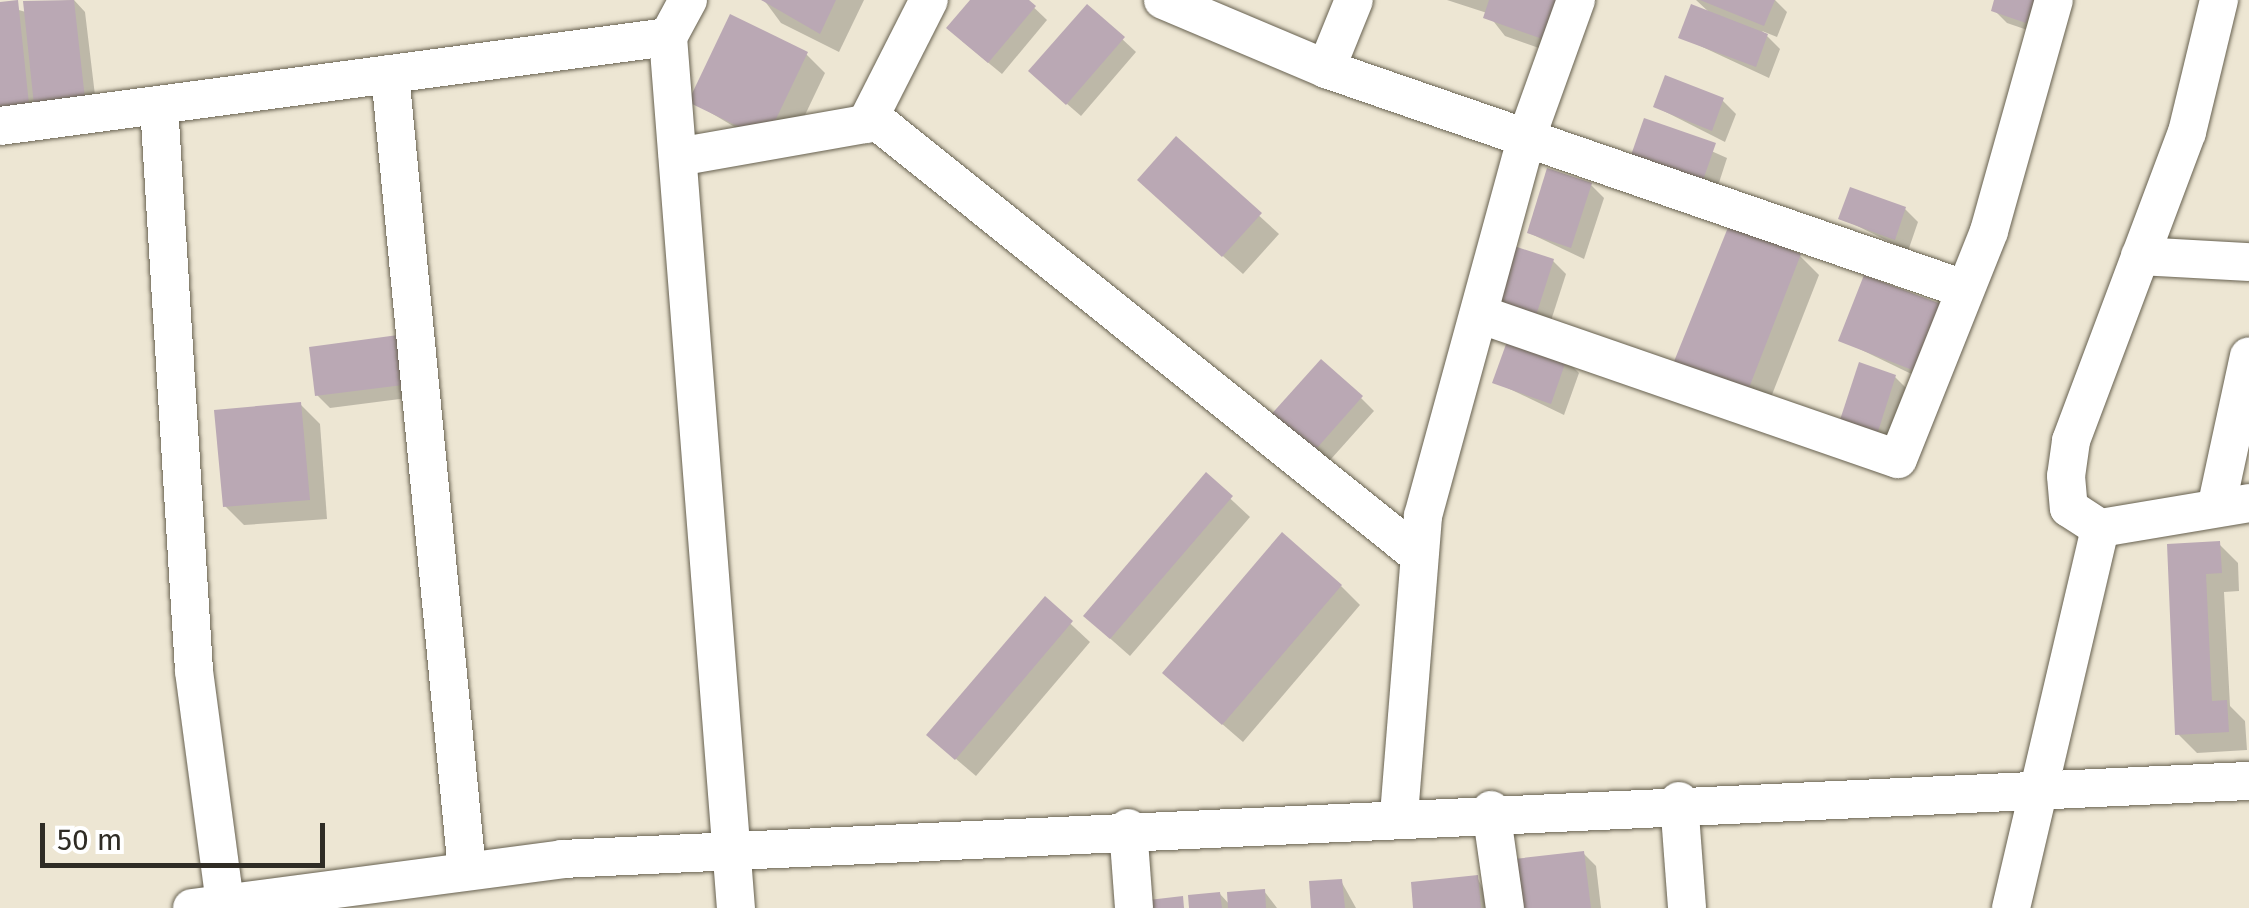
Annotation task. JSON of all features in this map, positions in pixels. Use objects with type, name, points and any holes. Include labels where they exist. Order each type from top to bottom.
[{"type":"street","points":[[688,0],[668,37],[736,908]]},
{"type":"street","points":[[678,157],[857,129],[873,118],[929,0]]},
{"type":"street","points":[[1163,0],[1326,69],[1964,289]]},
{"type":"street","points":[[1326,69],[1354,0]]},
{"type":"street","points":[[1399,814],[1417,554],[1527,136],[1576,0]]},
{"type":"street","points":[[1479,314],[1898,459],[1964,289],[2054,0]]},
{"type":"street","points":[[2219,0],[2187,132],[2071,441],[2069,508],[2100,528],[2233,504],[2249,356]]},
{"type":"street","points":[[0,126],[668,37]]},
{"type":"street","points":[[390,74],[467,871]]},
{"type":"street","points":[[159,105],[208,906],[467,871],[732,850],[1678,801],[2249,781]]},
{"type":"street","points":[[873,118],[1417,554]]},
{"type":"street","points":[[2140,256],[2249,262]]},
{"type":"street","points":[[2011,908],[2100,528]]},
{"type":"street","points":[[1678,801],[1687,908]]},
{"type":"street","points":[[1491,810],[1506,908]]},
{"type":"street","points":[[1128,828],[1134,908]]},
{"type":"building","points":[[18,0],[29,104],[0,107],[0,2]]},
{"type":"building","points":[[74,0],[85,99],[34,105],[23,1]]},
{"type":"building","points":[[761,0],[836,0],[820,34]]},
{"type":"building","points":[[970,0],[1029,0],[1036,6],[988,63],[946,28]]},
{"type":"building","points":[[1489,0],[1566,0],[1551,42],[1483,18]]},
{"type":"building","points":[[1700,0],[1775,0],[1764,26]]},
{"type":"building","points":[[1994,0],[2035,0],[2026,23],[1991,11]]},
{"type":"building","points":[[1087,4],[1125,37],[1066,105],[1028,71]]},
{"type":"building","points":[[1691,4],[1768,34],[1756,67],[1678,38]]},
{"type":"building","points":[[730,14],[808,52],[766,140],[688,102]]},
{"type":"building","points":[[1665,75],[1724,98],[1712,131],[1653,107]]},
{"type":"building","points":[[1644,118],[1716,143],[1702,183],[1630,158]]},
{"type":"building","points":[[1176,136],[1262,213],[1222,257],[1137,180]]},
{"type":"building","points":[[1547,168],[1592,183],[1571,248],[1527,233]]},
{"type":"building","points":[[1850,187],[1906,207],[1895,240],[1838,219]]},
{"type":"building","points":[[1729,225],[1801,254],[1747,393],[1673,364]]},
{"type":"building","points":[[1511,245],[1554,259],[1533,325],[1489,311]]},
{"type":"building","points":[[1864,275],[1941,304],[1915,371],[1838,341]]},
{"type":"building","points":[[413,333],[419,383],[315,396],[309,347]]},
{"type":"building","points":[[1509,336],[1567,358],[1551,404],[1492,383]]},
{"type":"building","points":[[1321,359],[1363,396],[1309,457],[1267,419]]},
{"type":"building","points":[[1859,362],[1896,375],[1875,441],[1837,429]]},
{"type":"building","points":[[301,402],[310,500],[223,507],[214,410]]},
{"type":"building","points":[[1206,472],[1233,496],[1110,639],[1083,616]]},
{"type":"building","points":[[1282,532],[1342,585],[1222,725],[1162,673]]},
{"type":"building","points":[[2220,541],[2222,573],[2206,574],[2212,701],[2227,700],[2229,732],[2175,735],[2167,544]]},
{"type":"building","points":[[1045,596],[1073,621],[955,760],[926,735]]},
{"type":"building","points":[[1584,851],[1591,908],[1520,908],[1514,859]]},
{"type":"building","points":[[1478,875],[1481,908],[1413,908],[1411,882]]},
{"type":"building","points":[[1342,879],[1345,908],[1311,908],[1309,881]]},
{"type":"building","points":[[1265,889],[1266,908],[1228,908],[1227,892]]},
{"type":"building","points":[[1220,892],[1222,908],[1189,908],[1188,895]]},
{"type":"building","points":[[1183,896],[1184,908],[1141,908],[1140,901]]}]
